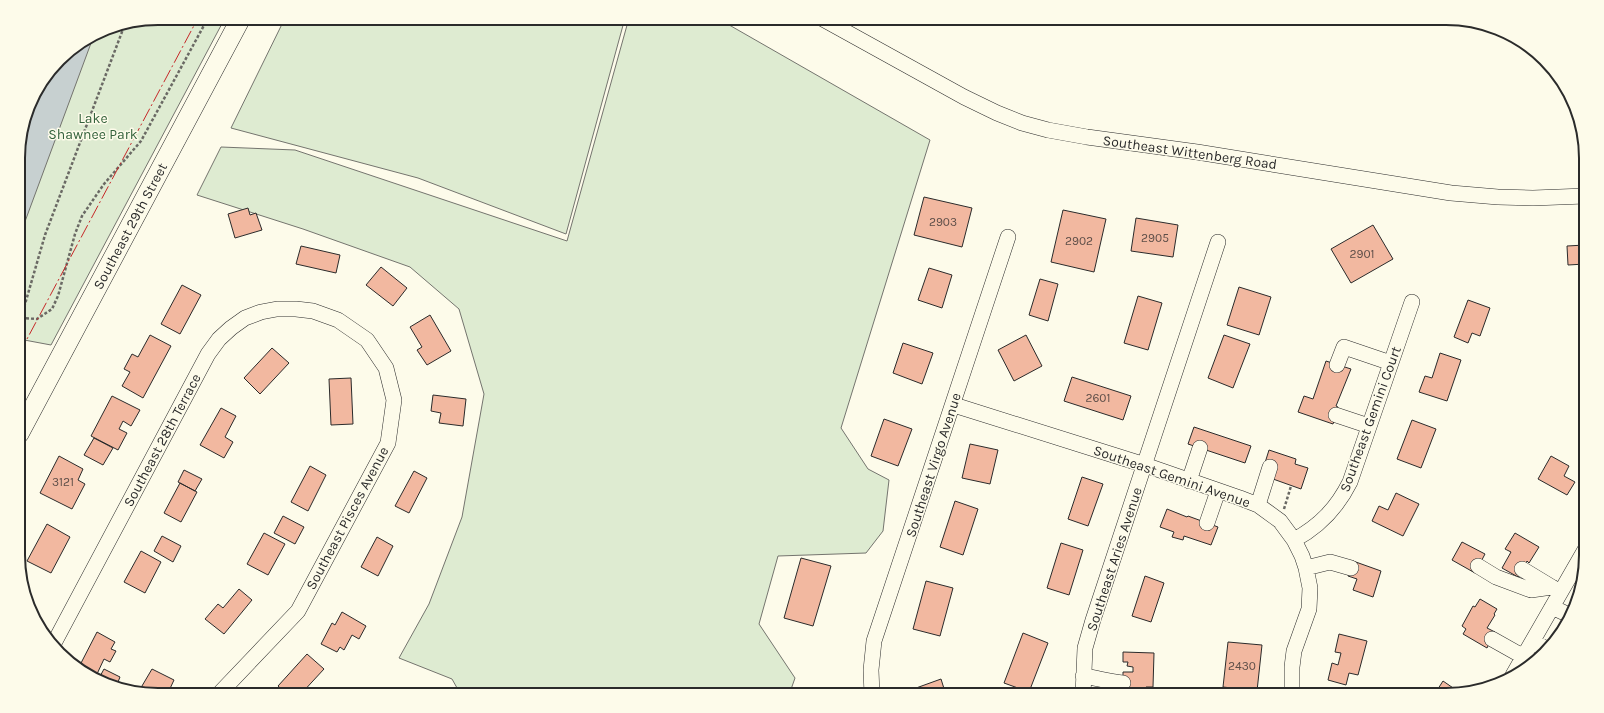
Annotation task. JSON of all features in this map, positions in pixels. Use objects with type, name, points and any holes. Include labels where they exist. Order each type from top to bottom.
[{"type":"main road","name":"Southeast 29th Street","points":[[25,423],[237,25]]},
{"type":"street","name":"Southeast Wittenberg Road","points":[[834,25],[977,103],[1022,123],[1048,130],[1087,138],[1205,153],[1451,193],[1533,198],[1579,196]]},
{"type":"street","name":"Southeast Virgo Avenue","points":[[872,688],[871,670],[874,641],[954,405],[1008,237]]},
{"type":"street","name":"Southeast Aries Avenue","points":[[1083,688],[1085,648],[1093,620],[1218,242]]},
{"type":"street","name":"Southeast Gemini Court","points":[[1294,540],[1310,532],[1322,522],[1343,496],[1350,482],[1412,302]]},
{"type":"street","name":"Southeast 28th Terrace","points":[[56,640],[208,354],[219,339],[245,318],[261,312],[277,309],[296,309],[325,315]]},
{"type":"street","name":"Southeast Pisces Avenue","points":[[225,688],[298,611],[388,443],[394,400],[386,368],[367,340],[338,320],[325,315]]},
{"type":"street","points":[[1337,365],[1344,347],[1391,363]]},
{"type":"street","name":"Southeast Gemini Avenue","points":[[954,405],[1145,465],[1218,490],[1258,505],[1280,521],[1294,540],[1306,568],[1310,588],[1309,609],[1294,651],[1292,688]]},
{"type":"street","points":[[1336,415],[1369,426]]},
{"type":"street","points":[[1189,480],[1200,448]]},
{"type":"street","points":[[1258,505],[1270,468]]},
{"type":"street","points":[[1207,523],[1218,490]]},
{"type":"street","points":[[1518,667],[1552,607],[1557,589],[1579,558]]},
{"type":"street","points":[[1306,568],[1330,562],[1339,563],[1351,568]]},
{"type":"street","points":[[1478,566],[1496,577],[1531,590],[1557,589]]},
{"type":"street","points":[[1522,570],[1557,589]]},
{"type":"street","points":[[1552,607],[1565,613]]},
{"type":"street","points":[[1492,639],[1524,657]]},
{"type":"street","points":[[1533,641],[1542,647]]},
{"type":"street","points":[[1083,676],[1101,678],[1108,682],[1123,683]]},
{"type":"path","points":[[25,320],[37,319],[52,309],[58,296],[75,234],[82,216],[104,184],[141,141],[204,25]]},
{"type":"path","points":[[25,303],[45,236],[123,30]]},
{"type":"path","points":[[1280,521],[1291,486]]},
{"type":"green space","name":"Lake Shawnee Park","points":[[221,25],[51,345],[25,340],[25,149],[30,123],[35,107],[43,91],[52,77],[77,52],[107,35],[140,26]]},
{"type":"green space","points":[[282,25],[623,25],[566,234],[418,178],[231,128]]},
{"type":"green space","points":[[627,25],[729,25],[930,140],[841,428],[868,469],[889,480],[883,531],[866,553],[778,556],[759,624],[795,678],[791,688],[457,688],[452,679],[399,658],[429,604],[462,517],[484,394],[459,309],[410,267],[303,229],[197,195],[221,147],[295,150],[567,241]]},
{"type":"shaded area","points":[[91,43],[25,221],[25,149],[35,107],[52,77],[77,52]]},
{"type":"building","points":[[924,197],[972,208],[962,247],[914,235]]},
{"type":"building","points":[[248,208],[250,215],[256,213],[262,230],[235,238],[228,214]]},
{"type":"building","points":[[1063,210],[1106,219],[1094,272],[1051,262]]},
{"type":"building","points":[[1136,218],[1178,225],[1173,257],[1131,251]]},
{"type":"building","points":[[1373,225],[1393,259],[1351,283],[1331,249]]},
{"type":"building","points":[[1579,245],[1579,264],[1568,265],[1567,246]]},
{"type":"building","points":[[301,246],[340,255],[336,273],[296,264]]},
{"type":"building","points":[[381,267],[407,288],[393,306],[366,285]]},
{"type":"building","points":[[929,268],[952,275],[942,308],[918,300]]},
{"type":"building","points":[[1040,279],[1058,284],[1048,321],[1029,315]]},
{"type":"building","points":[[182,285],[201,295],[180,334],[161,324]]},
{"type":"building","points":[[1239,287],[1271,297],[1259,335],[1227,325]]},
{"type":"building","points":[[1138,296],[1162,303],[1148,350],[1124,343]]},
{"type":"building","points":[[1468,300],[1490,308],[1480,336],[1472,333],[1468,343],[1454,337]]},
{"type":"building","points":[[430,315],[451,351],[427,365],[417,350],[422,347],[410,327]]},
{"type":"building","points":[[150,335],[171,346],[143,398],[122,386],[130,372],[124,369],[132,354],[138,357]]},
{"type":"building","points":[[1026,335],[1042,366],[1014,381],[998,350]]},
{"type":"building","points":[[1224,335],[1250,344],[1233,388],[1208,378]]},
{"type":"building","points":[[903,343],[933,353],[922,384],[893,373]]},
{"type":"building","points":[[272,348],[289,363],[260,394],[244,378]]},
{"type":"building","points":[[1440,353],[1461,360],[1447,401],[1419,392],[1425,376],[1432,378]]},
{"type":"building","points":[[1326,361],[1351,369],[1336,406],[1338,407],[1333,424],[1298,412],[1304,396],[1313,399]]},
{"type":"building","points":[[1072,377],[1131,396],[1123,420],[1064,401]]},
{"type":"building","points":[[351,378],[353,424],[331,425],[329,379]]},
{"type":"building","points":[[433,395],[466,399],[463,426],[439,423],[441,413],[431,411]]},
{"type":"building","points":[[112,396],[140,410],[131,426],[123,421],[119,429],[127,433],[118,450],[91,436]]},
{"type":"building","points":[[221,408],[236,416],[225,437],[233,442],[224,458],[200,445]]},
{"type":"building","points":[[884,419],[912,429],[898,466],[871,456]]},
{"type":"building","points":[[1412,420],[1436,429],[1421,468],[1397,459]]},
{"type":"building","points":[[1194,427],[1251,446],[1245,463],[1188,444]]},
{"type":"building","points":[[94,438],[113,448],[103,465],[84,455]]},
{"type":"building","points":[[970,444],[998,450],[990,484],[962,478]]},
{"type":"building","points":[[1269,450],[1296,459],[1295,464],[1308,468],[1301,489],[1273,479],[1264,466]]},
{"type":"building","points":[[59,456],[83,469],[78,480],[85,484],[72,509],[40,493]]},
{"type":"building","points":[[1551,456],[1569,466],[1564,476],[1575,482],[1567,495],[1538,479]]},
{"type":"building","points":[[310,466],[326,475],[308,511],[291,502]]},
{"type":"building","points":[[184,470],[202,479],[195,491],[178,482]]},
{"type":"building","points":[[414,471],[427,478],[409,513],[395,506]]},
{"type":"building","points":[[1082,477],[1103,484],[1088,526],[1068,519]]},
{"type":"building","points":[[180,483],[197,492],[181,522],[164,513]]},
{"type":"building","points":[[1396,493],[1419,504],[1403,536],[1372,521],[1379,506],[1388,510]]},
{"type":"building","points":[[955,501],[978,509],[963,555],[940,547]]},
{"type":"building","points":[[1167,509],[1218,527],[1211,545],[1184,536],[1183,540],[1172,537],[1174,532],[1160,527]]},
{"type":"building","points":[[283,516],[304,527],[295,544],[274,533]]},
{"type":"building","points":[[47,524],[70,537],[51,573],[27,561]]},
{"type":"building","points":[[264,533],[285,544],[268,575],[247,564]]},
{"type":"building","points":[[1515,533],[1539,547],[1529,563],[1527,561],[1518,577],[1502,568],[1511,552],[1505,549]]},
{"type":"building","points":[[162,536],[181,546],[173,562],[154,551]]},
{"type":"building","points":[[377,537],[393,546],[378,576],[361,567]]},
{"type":"building","points":[[1462,542],[1485,554],[1475,573],[1452,560]]},
{"type":"building","points":[[1061,543],[1083,550],[1069,595],[1047,588]]},
{"type":"building","points":[[141,551],[161,562],[145,593],[124,582]]},
{"type":"building","points":[[801,558],[831,566],[813,626],[784,618]]},
{"type":"building","points":[[1353,561],[1381,571],[1373,597],[1353,590],[1357,579],[1348,576]]},
{"type":"building","points":[[1145,576],[1164,583],[1151,622],[1132,616]]},
{"type":"building","points":[[926,581],[953,588],[940,636],[913,629]]},
{"type":"building","points":[[239,589],[252,600],[224,634],[205,619],[218,604],[223,608]]},
{"type":"building","points":[[1480,599],[1497,609],[1487,628],[1495,632],[1487,648],[1463,634],[1466,629],[1462,626],[1473,606],[1475,607]]},
{"type":"building","points":[[342,612],[366,626],[359,639],[352,635],[344,650],[340,647],[337,652],[321,644],[332,623],[335,625]]},
{"type":"building","points":[[97,632],[115,642],[111,649],[116,651],[110,662],[104,659],[97,673],[81,663]]},
{"type":"building","points":[[1023,633],[1048,643],[1031,688],[1018,688],[1004,683]]},
{"type":"building","points":[[1339,634],[1367,641],[1358,675],[1349,673],[1346,685],[1328,680],[1332,663],[1338,665],[1341,653],[1335,652]]},
{"type":"building","points":[[1228,642],[1262,645],[1257,688],[1223,687]]},
{"type":"building","points":[[1123,652],[1154,653],[1153,687],[1123,688],[1123,672],[1133,672],[1133,667],[1127,666],[1128,662],[1123,662]]},
{"type":"building","points":[[307,654],[324,669],[306,688],[280,688],[278,686]]},
{"type":"building","points":[[104,669],[120,677],[118,682],[101,675]]},
{"type":"building","points":[[152,669],[174,680],[170,688],[141,687]]},
{"type":"building","points":[[941,679],[944,688],[916,688]]},
{"type":"building","points":[[1443,681],[1453,688],[1438,688]]},
{"type":"power","points":[[25,343],[194,25]]}]
